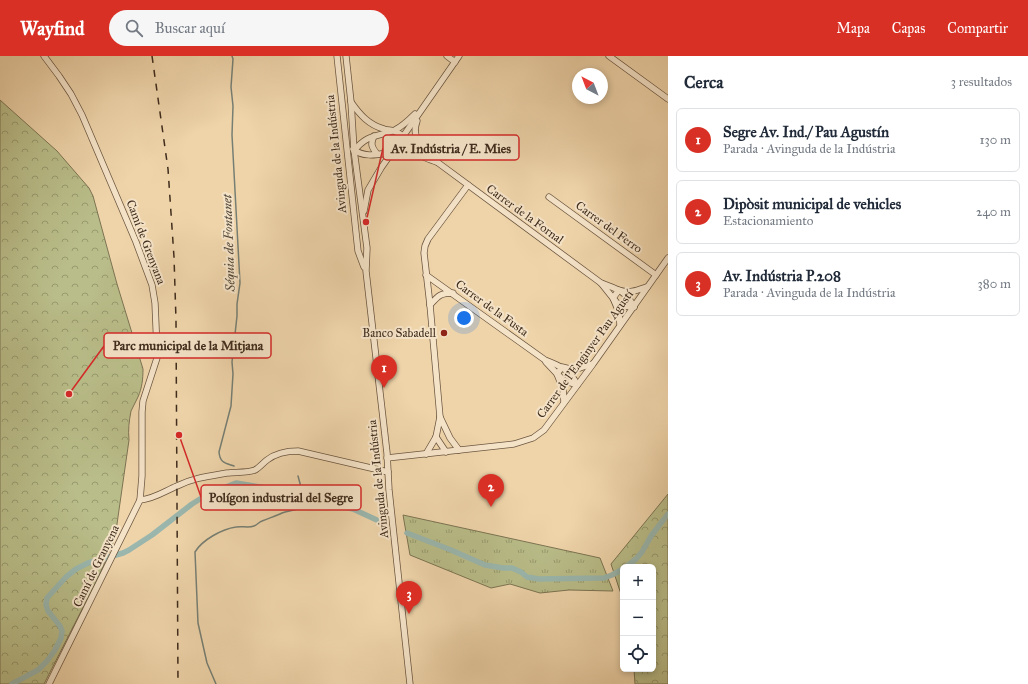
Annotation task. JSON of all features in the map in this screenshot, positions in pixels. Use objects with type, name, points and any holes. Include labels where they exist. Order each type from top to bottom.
[{"type":"street","name":"Camí de Grenyana","points":[[44,56],[71,94],[82,115],[136,242],[152,285],[155,303],[157,350],[143,401],[141,422],[142,452]]},
{"type":"street","name":"Avinguda de la Indústria","points":[[337,56],[358,250],[366,271]]},
{"type":"street","points":[[447,56],[455,62]]},
{"type":"street","points":[[363,216],[368,190],[392,152],[460,56]]},
{"type":"street","points":[[609,56],[668,99]]},
{"type":"street","name":"Avinguda de la Indústria","points":[[348,57],[354,150],[363,216],[366,248],[366,271],[410,684]]},
{"type":"street","name":"Carrer de la Fornal","points":[[351,102],[358,113],[369,122],[404,136],[421,147],[437,162],[601,283],[620,305],[634,307]]},
{"type":"street","points":[[348,161],[360,143],[368,138],[392,131],[405,124],[423,108]]},
{"type":"street","points":[[416,154],[421,147],[415,134],[415,127],[423,108]]},
{"type":"street","points":[[374,136],[371,143],[377,154]]},
{"type":"street","points":[[346,142],[354,150]]},
{"type":"street","name":"Carrer de la Fornal","points":[[354,150],[365,155],[404,151],[411,152],[437,162]]},
{"type":"street","points":[[426,454],[436,437],[440,417],[424,253],[425,246],[428,239],[468,185]]},
{"type":"street","name":"Carrer del Ferro","points":[[549,197],[656,275]]},
{"type":"street","name":"Carrer de l'Enginyer Pau Agustí","points":[[387,458],[514,444],[533,438],[544,430],[668,258]]},
{"type":"street","name":"Carrer de la Fusta","points":[[426,275],[545,360],[565,381],[577,385]]},
{"type":"street","name":"Carrer de la Fornal","points":[[601,283],[629,292],[647,287]]},
{"type":"street","points":[[613,298],[619,290]]},
{"type":"street","name":"Carrer de la Fornal","points":[[619,290],[627,297],[634,307]]},
{"type":"street","points":[[430,306],[440,295],[445,293],[453,293]]},
{"type":"street","name":"Carrer de la Fornal","points":[[613,298],[618,312],[620,325]]},
{"type":"street","name":"Carrer de la Fusta","points":[[545,360],[574,370],[592,364]]},
{"type":"street","points":[[557,374],[562,367]]},
{"type":"street","name":"Carrer de la Fusta","points":[[562,367],[572,375],[577,385]]},
{"type":"street","name":"Carrer de la Fusta","points":[[557,374],[563,389],[564,402]]},
{"type":"street","points":[[440,417],[450,438],[459,450]]},
{"type":"street","points":[[436,437],[446,452]]},
{"type":"street","points":[[446,452],[450,438]]},
{"type":"street","points":[[140,500],[158,495],[196,479],[229,473],[252,471],[272,456],[287,451],[298,451],[388,472]]},
{"type":"street","name":"Camí de Granyena","points":[[49,684],[140,500],[142,452]]},
{"type":"green space","points":[[0,100],[57,151],[89,188],[93,196],[117,284],[143,369],[140,390],[130,415],[129,440],[115,538],[99,576],[44,684],[0,684]]},
{"type":"green space","points":[[668,494],[668,684],[635,684],[634,672],[656,672],[656,564],[620,564],[620,591],[611,564]]},
{"type":"green space","points":[[403,515],[600,558],[613,591],[569,590],[540,593],[510,584],[491,588],[410,555]]},
{"type":"waterway","name":"Séquia de Fontanet","points":[[232,56],[232,135],[240,283],[232,362],[233,374],[231,406],[219,452],[222,460],[234,466]]},
{"type":"waterway","name":"Séquia de Fontanet","points":[[216,684],[207,663],[198,623],[195,552],[207,539],[225,530],[236,527],[252,527],[261,521],[297,509],[301,487],[298,476]]},
{"type":"waterway","points":[[12,684],[38,670],[55,650],[61,638],[62,631],[60,626],[48,611],[46,605],[47,598],[66,577],[76,569],[88,563],[129,550],[208,494],[236,483],[266,488],[353,509],[379,521]]},
{"type":"waterway","points":[[630,564],[642,552],[651,536],[668,514]]},
{"type":"waterway","points":[[407,533],[485,565],[512,568],[521,572],[527,577],[539,579],[604,578],[620,571]]},
{"type":"railway","points":[[152,56],[168,169],[174,257],[176,320],[178,684]]},
{"type":"place","name":"Av. Indústria / E. Mies","points":[[366,222]]},
{"type":"place","name":"Banco Sabadell","points":[[444,333]]},
{"type":"place","name":"Segre Av. Ind./ Pau Agustín","points":[[384,388]]},
{"type":"place","name":"Parc municipal de la Mitjana","points":[[69,394]]},
{"type":"place","name":"Polígon industrial del Segre","points":[[179,435]]},
{"type":"place","name":"Dipòsit municipal de vehicles","points":[[491,507]]},
{"type":"place","name":"Av. Indústria P.208","points":[[409,614]]}]
